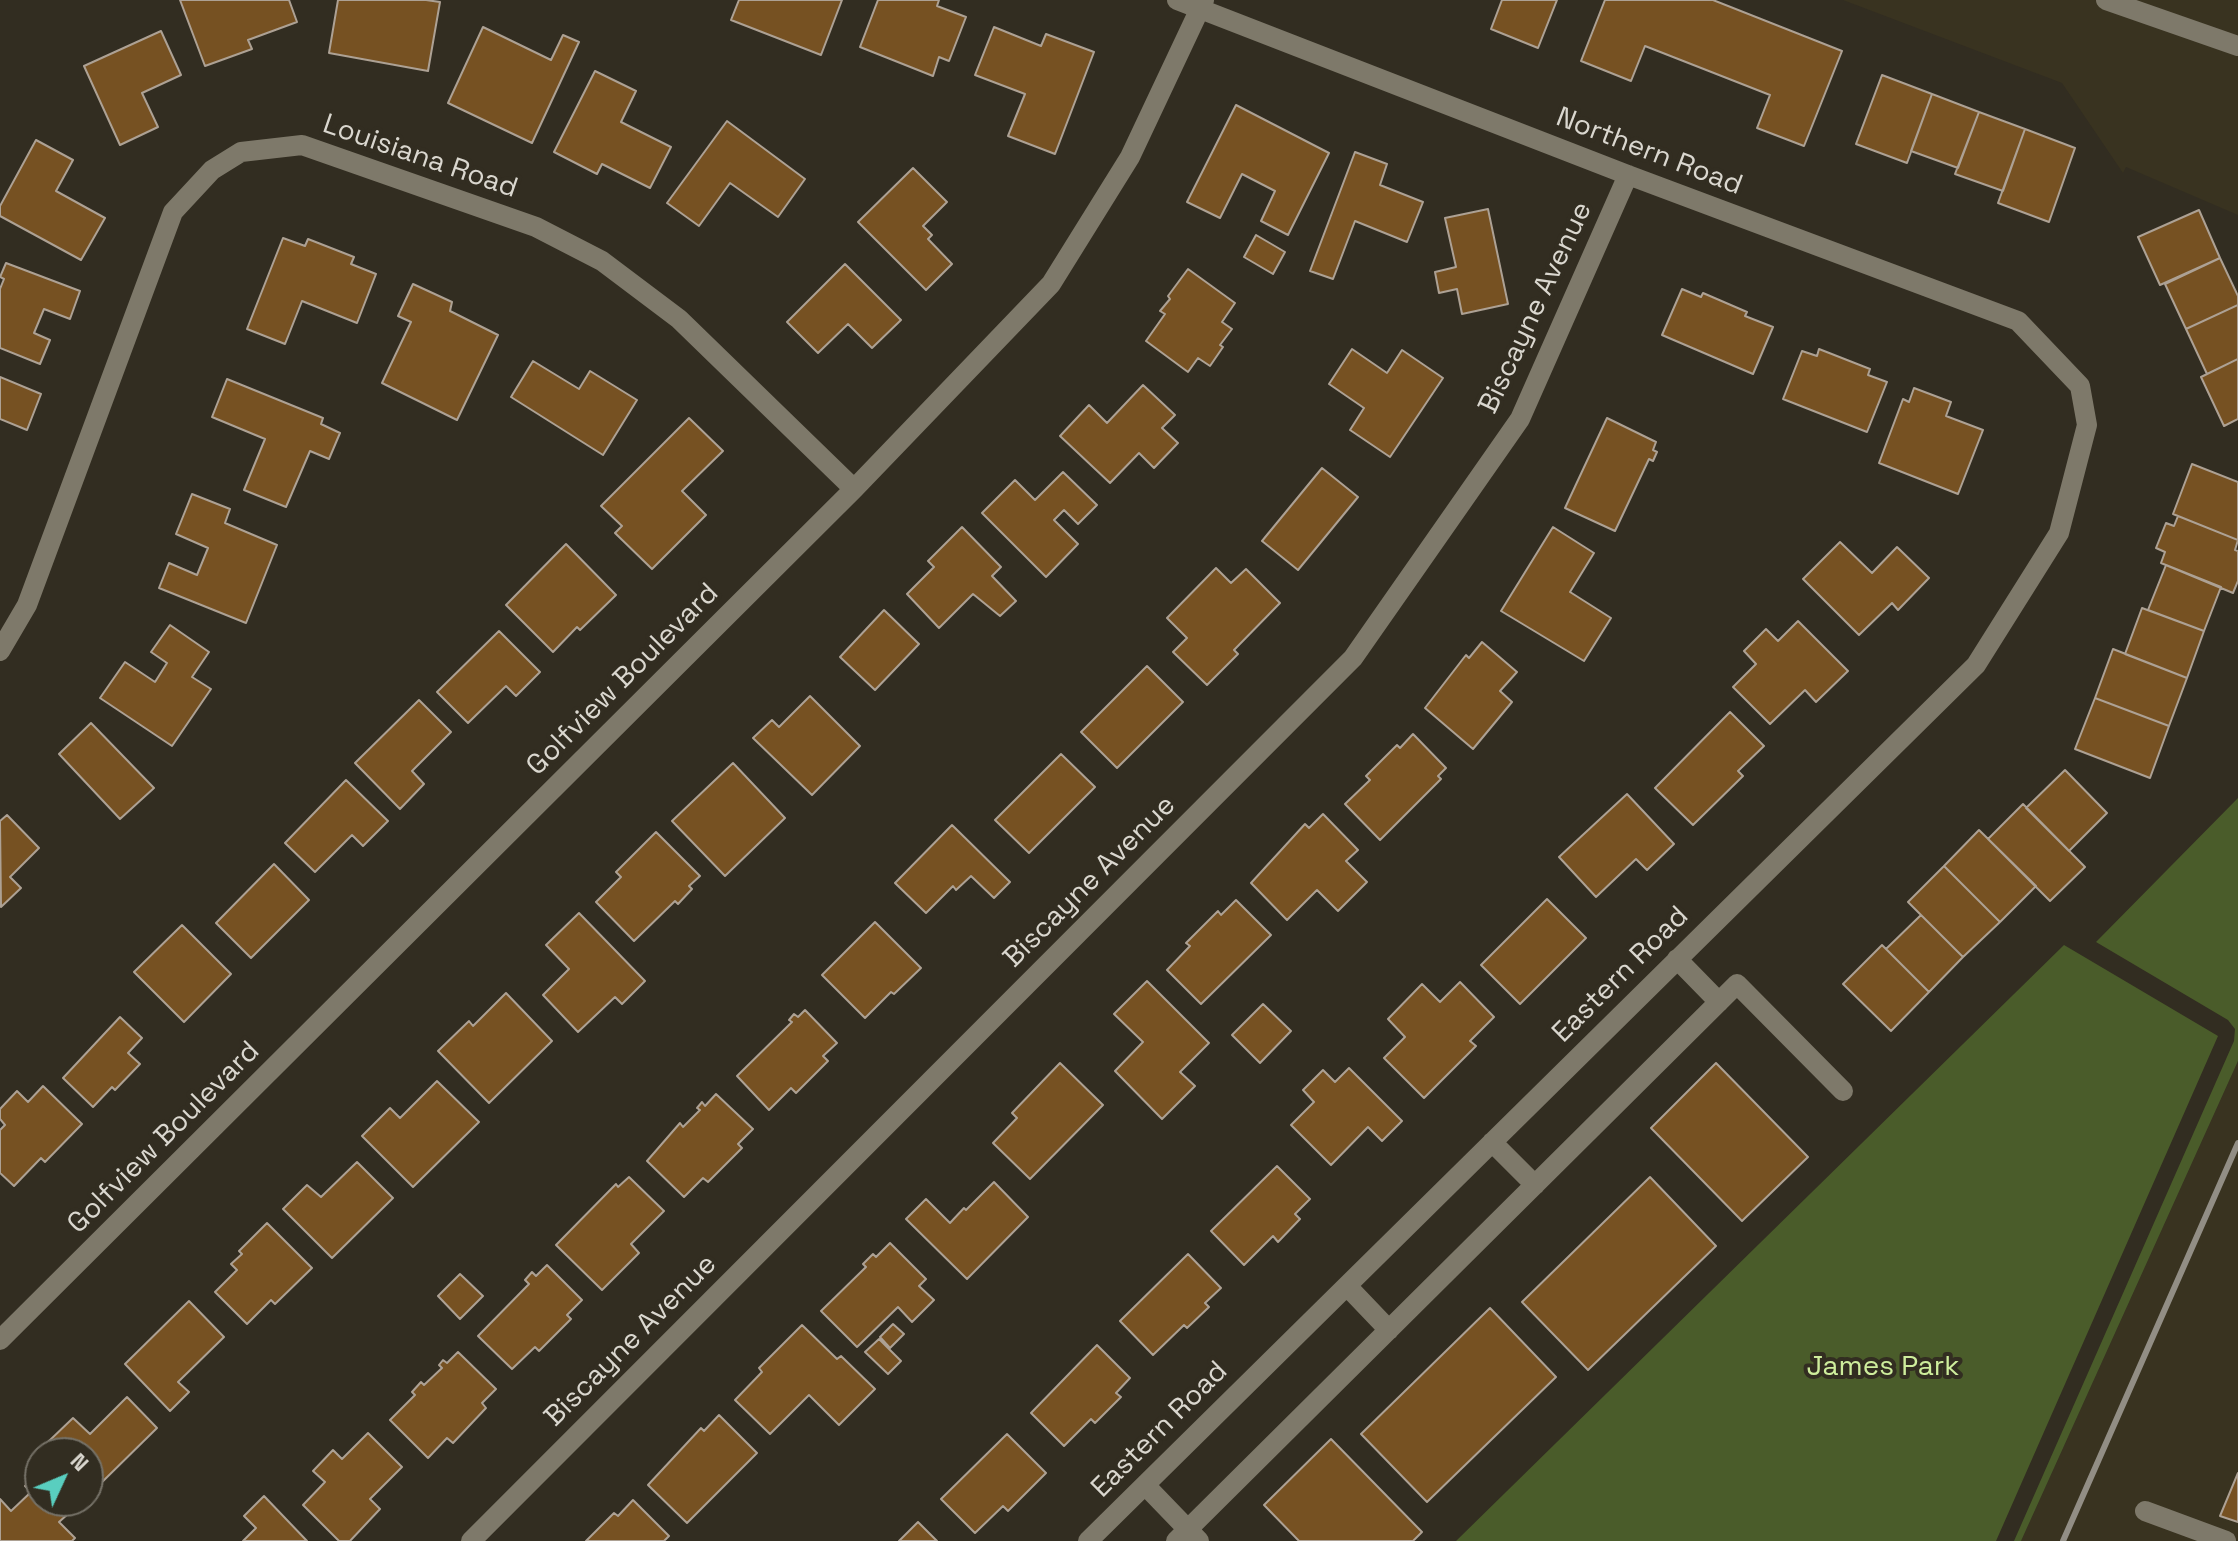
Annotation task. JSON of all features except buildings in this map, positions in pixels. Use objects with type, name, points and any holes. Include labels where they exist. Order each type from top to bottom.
[{"type":"street","name":"Northern Road","points":[[1177,0],[1203,5],[1628,175],[2018,321],[2080,386]]},
{"type":"street","points":[[2106,0],[2238,46]]},
{"type":"street","name":"Golfview Boulevard","points":[[0,1340],[854,489],[1051,284],[1130,157],[1203,5]]},
{"type":"street","name":"Louisiana Road","points":[[0,651],[27,605],[173,212],[212,170],[241,152],[302,145],[536,227],[602,261],[679,319],[854,489]]},
{"type":"street","name":"Biscayne Avenue","points":[[471,1541],[1353,658],[1520,419],[1628,175]]},
{"type":"street","name":"Eastern Road","points":[[1088,1541],[1976,665],[2059,533],[2087,425],[2080,386]]},
{"type":"street","points":[[1677,959],[1719,1002]]},
{"type":"street","points":[[1145,1485],[1188,1537],[1389,1330],[1737,984],[1843,1091]]},
{"type":"street","points":[[1492,1142],[1535,1185]]},
{"type":"street","points":[[1347,1286],[1389,1330]]},
{"type":"street","points":[[2145,1511],[2226,1541]]},
{"type":"shaded area","points":[[1843,0],[2238,0],[2238,215],[2126,167],[2123,173],[2062,83]]},
{"type":"shaded area","points":[[2238,1061],[2238,1541],[2021,1541]]},
{"type":"green space","points":[[2238,798],[2238,1061],[2021,1541],[2014,1541],[2234,1041],[2235,1029],[2228,1020],[2096,942]]},
{"type":"green space","name":"James Park","points":[[2064,945],[2218,1036],[1996,1541],[1456,1541]]},
{"type":"railway","points":[[2063,1541],[2238,1143]]}]
